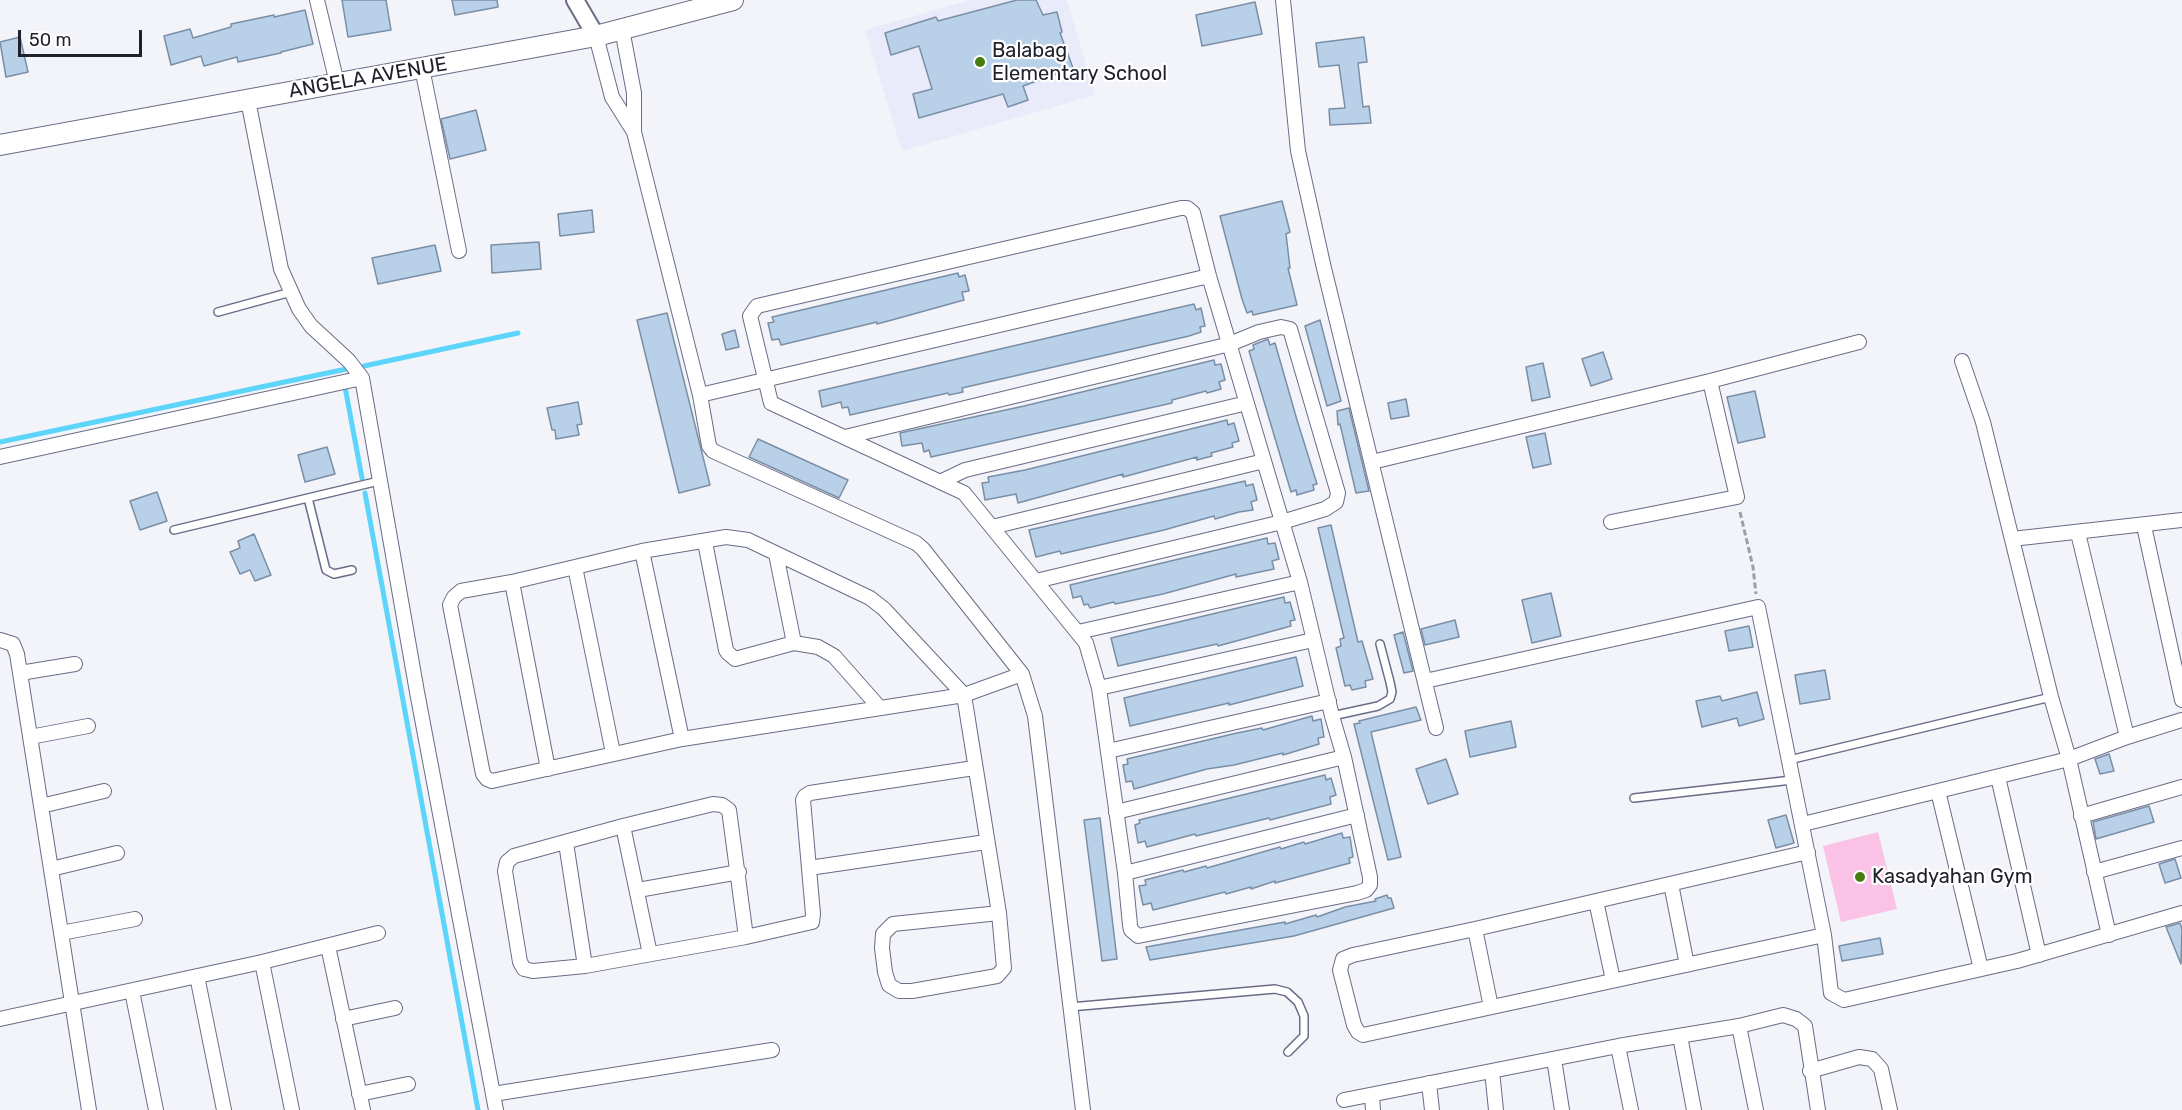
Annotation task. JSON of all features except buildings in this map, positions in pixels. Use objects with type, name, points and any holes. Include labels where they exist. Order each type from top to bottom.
[{"type":"main road","name":"ANGELA AVENUE","points":[[0,145],[596,36],[733,0]]},
{"type":"street","points":[[317,0],[337,83]]},
{"type":"street","points":[[575,0],[596,36],[612,97],[634,132]]},
{"type":"street","points":[[1283,0],[1298,151],[1436,728]]},
{"type":"street","points":[[622,29],[634,93],[634,132],[700,394],[709,446],[713,451],[916,543],[1022,674],[1035,717],[1083,1110]]},
{"type":"street","points":[[422,68],[459,251]]},
{"type":"street","points":[[248,100],[281,269],[291,292],[311,326],[349,361],[362,378],[379,481],[496,1110]]},
{"type":"street","points":[[1181,208],[1187,208],[1193,213],[1209,276],[1300,582],[1344,757],[1370,885],[1357,893],[1138,936],[1131,930],[1130,925],[1099,688],[1086,643],[964,493],[771,403],[750,316],[757,306],[1181,208]]},
{"type":"street","points":[[700,394],[1209,276]]},
{"type":"street","points":[[845,437],[1230,344],[1258,332],[1281,327],[1290,329],[1338,494],[1336,502],[1325,509],[1282,522],[1036,581]]},
{"type":"street","points":[[1371,462],[1710,381],[1859,342]]},
{"type":"street","points":[[1962,361],[1983,422],[2051,697],[2069,759],[2109,934]]},
{"type":"street","points":[[0,457],[362,378]]},
{"type":"street","points":[[1611,522],[1737,497],[1710,381]]},
{"type":"street","points":[[940,482],[965,470],[1247,403]]},
{"type":"street","points":[[992,527],[1264,461]]},
{"type":"street","points":[[2012,539],[2182,520]]},
{"type":"street","points":[[2144,526],[2182,700]]},
{"type":"street","points":[[2078,533],[2127,737]]},
{"type":"street","points":[[999,912],[893,924],[883,934],[882,948],[889,985],[899,991],[912,991],[997,976],[1004,968],[999,912],[964,695],[884,609],[870,598],[748,540],[726,537],[642,551],[512,582],[461,591],[450,605],[483,774],[492,781],[682,739],[964,695],[1022,674]]},
{"type":"street","points":[[705,542],[728,654],[735,659],[794,643],[818,647],[834,656],[879,707]]},
{"type":"street","points":[[642,551],[682,739]]},
{"type":"street","points":[[776,554],[794,643]]},
{"type":"street","points":[[575,567],[613,753]]},
{"type":"street","points":[[512,582],[548,769]]},
{"type":"street","points":[[1078,632],[1300,582]]},
{"type":"street","points":[[1425,681],[1758,607],[1824,935],[1831,993],[1844,1000],[2039,955],[2182,913]]},
{"type":"street","points":[[0,640],[13,644],[17,654],[89,1110]]},
{"type":"street","points":[[1099,688],[1313,640]]},
{"type":"street","points":[[20,673],[75,664]]},
{"type":"street","points":[[1108,751],[1329,701]]},
{"type":"street","points":[[1803,824],[2069,759],[2127,737],[2182,720]]},
{"type":"street","points":[[30,737],[88,726]]},
{"type":"street","points":[[1116,812],[1344,757]]},
{"type":"street","points":[[747,937],[729,810],[722,805],[713,804],[623,826],[514,856],[507,862],[506,871],[520,962],[524,969],[533,972],[585,966],[747,937],[812,922],[803,800],[805,796],[810,793],[974,768]]},
{"type":"street","points":[[1998,777],[2039,955]]},
{"type":"street","points":[[2081,816],[2182,787]]},
{"type":"street","points":[[41,806],[104,791]]},
{"type":"street","points":[[1938,792],[1981,969]]},
{"type":"street","points":[[1125,873],[1357,815]]},
{"type":"street","points":[[623,826],[650,954]]},
{"type":"street","points":[[809,868],[986,842]]},
{"type":"street","points":[[566,843],[585,966]]},
{"type":"street","points":[[2094,872],[2182,848]]},
{"type":"street","points":[[1808,852],[1353,956],[1343,959],[1340,970],[1354,1025],[1363,1035],[1824,935]]},
{"type":"street","points":[[51,868],[117,853]]},
{"type":"street","points":[[638,890],[739,872]]},
{"type":"street","points":[[1671,884],[1687,964]]},
{"type":"street","points":[[1596,901],[1613,980]]},
{"type":"street","points":[[61,933],[135,919]]},
{"type":"street","points":[[1475,929],[1491,1007]]},
{"type":"street","points":[[0,1019],[262,962],[378,933]]},
{"type":"street","points":[[328,946],[363,1110]]},
{"type":"street","points":[[262,962],[292,1110]]},
{"type":"street","points":[[197,976],[224,1110]]},
{"type":"street","points":[[132,991],[156,1110]]},
{"type":"street","points":[[344,1019],[395,1008]]},
{"type":"street","points":[[1344,1100],[1783,1016],[1796,1019],[1805,1026],[1810,1071],[1818,1110]]},
{"type":"street","points":[[1739,1026],[1756,1110]]},
{"type":"street","points":[[1680,1036],[1694,1110]]},
{"type":"street","points":[[1618,1046],[1630,1110]]},
{"type":"street","points":[[493,1094],[772,1050]]},
{"type":"street","points":[[1810,1071],[1859,1057],[1872,1059],[1881,1069],[1890,1110]]},
{"type":"street","points":[[1554,1059],[1562,1110]]},
{"type":"street","points":[[1492,1071],[1496,1110]]},
{"type":"street","points":[[1429,1083],[1432,1110]]},
{"type":"street","points":[[359,1094],[408,1084]]},
{"type":"street","points":[[1371,1095],[1373,1110]]},
{"type":"lane","points":[[218,312],[291,292]]},
{"type":"lane","points":[[174,530],[379,481]]},
{"type":"lane","points":[[308,498],[326,570],[334,574],[352,570]]},
{"type":"lane","points":[[1332,716],[1378,706],[1390,699],[1392,692],[1380,644]]},
{"type":"lane","points":[[1789,760],[2051,697]]},
{"type":"lane","points":[[1634,798],[1792,780]]},
{"type":"lane","points":[[1070,1007],[1275,989],[1287,992],[1298,1002],[1304,1016],[1304,1036],[1288,1052]]},
{"type":"path","points":[[1737,497],[1753,567],[1758,607]]},
{"type":"shaded area","name":"Balabag Elementary School","points":[[970,0],[1067,0],[1095,95],[902,151],[865,30]]},
{"type":"shaded area","name":"Kasadyahan Gym","points":[[1878,832],[1897,909],[1841,922],[1823,846]]},
{"type":"waterway","points":[[364,366],[518,333]]},
{"type":"waterway","points":[[0,442],[351,368]]},
{"type":"waterway","points":[[345,387],[362,478]]},
{"type":"waterway","points":[[365,493],[478,1110]]},
{"type":"place","name":"Balabag Elementary School","points":[[980,62]]},
{"type":"place","name":"Kasadyahan Gym","points":[[1860,877]]}]
